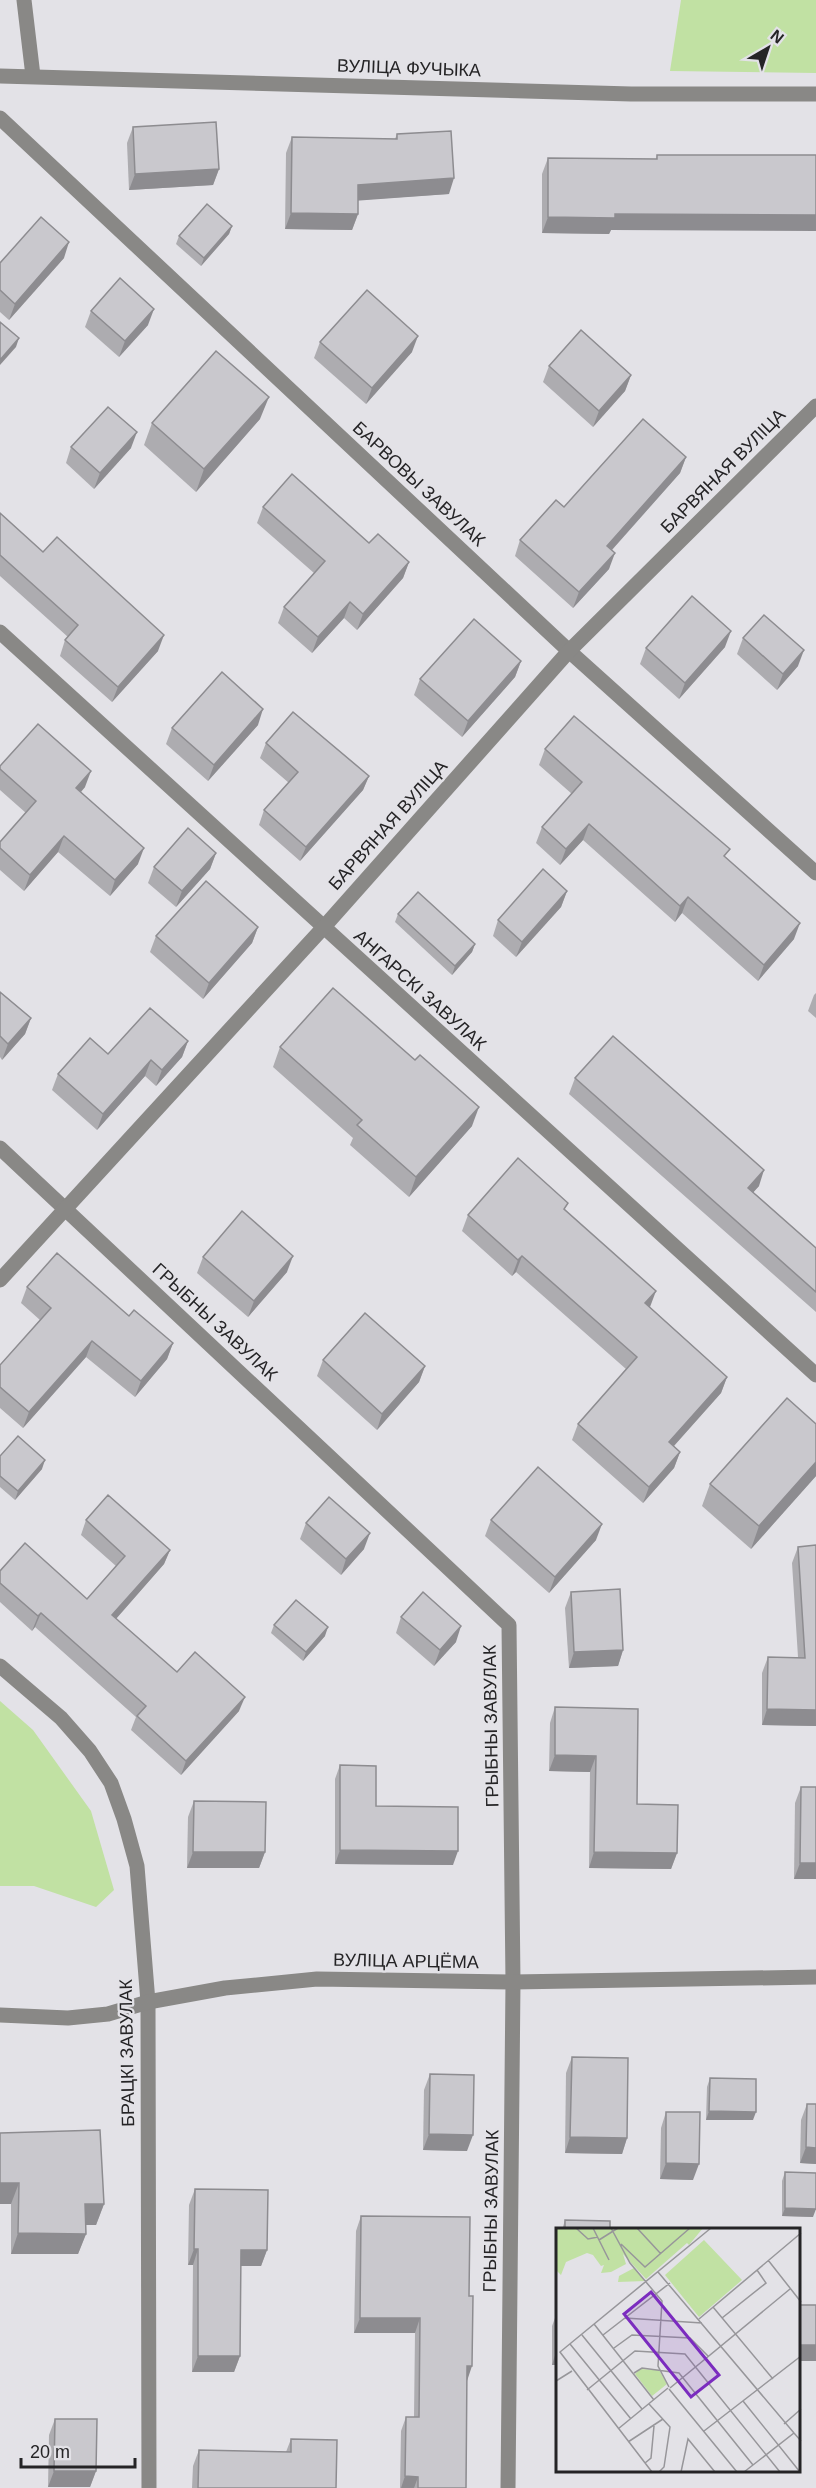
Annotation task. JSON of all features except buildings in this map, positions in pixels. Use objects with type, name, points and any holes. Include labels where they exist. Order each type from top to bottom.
[{"type":"street","points":[[24,0],[33,76]]},
{"type":"street","name":"ВУЛІЦА ФУЧЫКА","points":[[0,76],[631,94],[816,94]]},
{"type":"street","name":"БАРВОВЫ ЗАВУЛАК","points":[[0,118],[569,651],[816,873]]},
{"type":"street","name":"БАРВЯНАЯ ВУЛІЦА","points":[[0,1280],[323,928],[569,651],[816,406]]},
{"type":"street","name":"АНГАРСКІ ЗАВУЛАК","points":[[0,632],[816,1375]]},
{"type":"street","name":"ГРЫБНЫ ЗАВУЛАК","points":[[0,1148],[509,1625],[513,1982],[508,2488]]},
{"type":"street","name":"БРАЦКІ ЗАВУЛАК","points":[[0,1666],[61,1718],[90,1750],[111,1783],[137,1866],[148,2002],[149,2488]]},
{"type":"street","name":"ВУЛІЦА АРЦЁМА","points":[[0,2015],[68,2018],[108,2014],[148,2002],[225,1988],[317,1979],[513,1982],[816,1977]]},
{"type":"green space","points":[[681,0],[816,0],[816,73],[670,71]]},
{"type":"green space","points":[[0,1701],[33,1730],[91,1811],[114,1890],[96,1907],[34,1886],[0,1886]]}]
